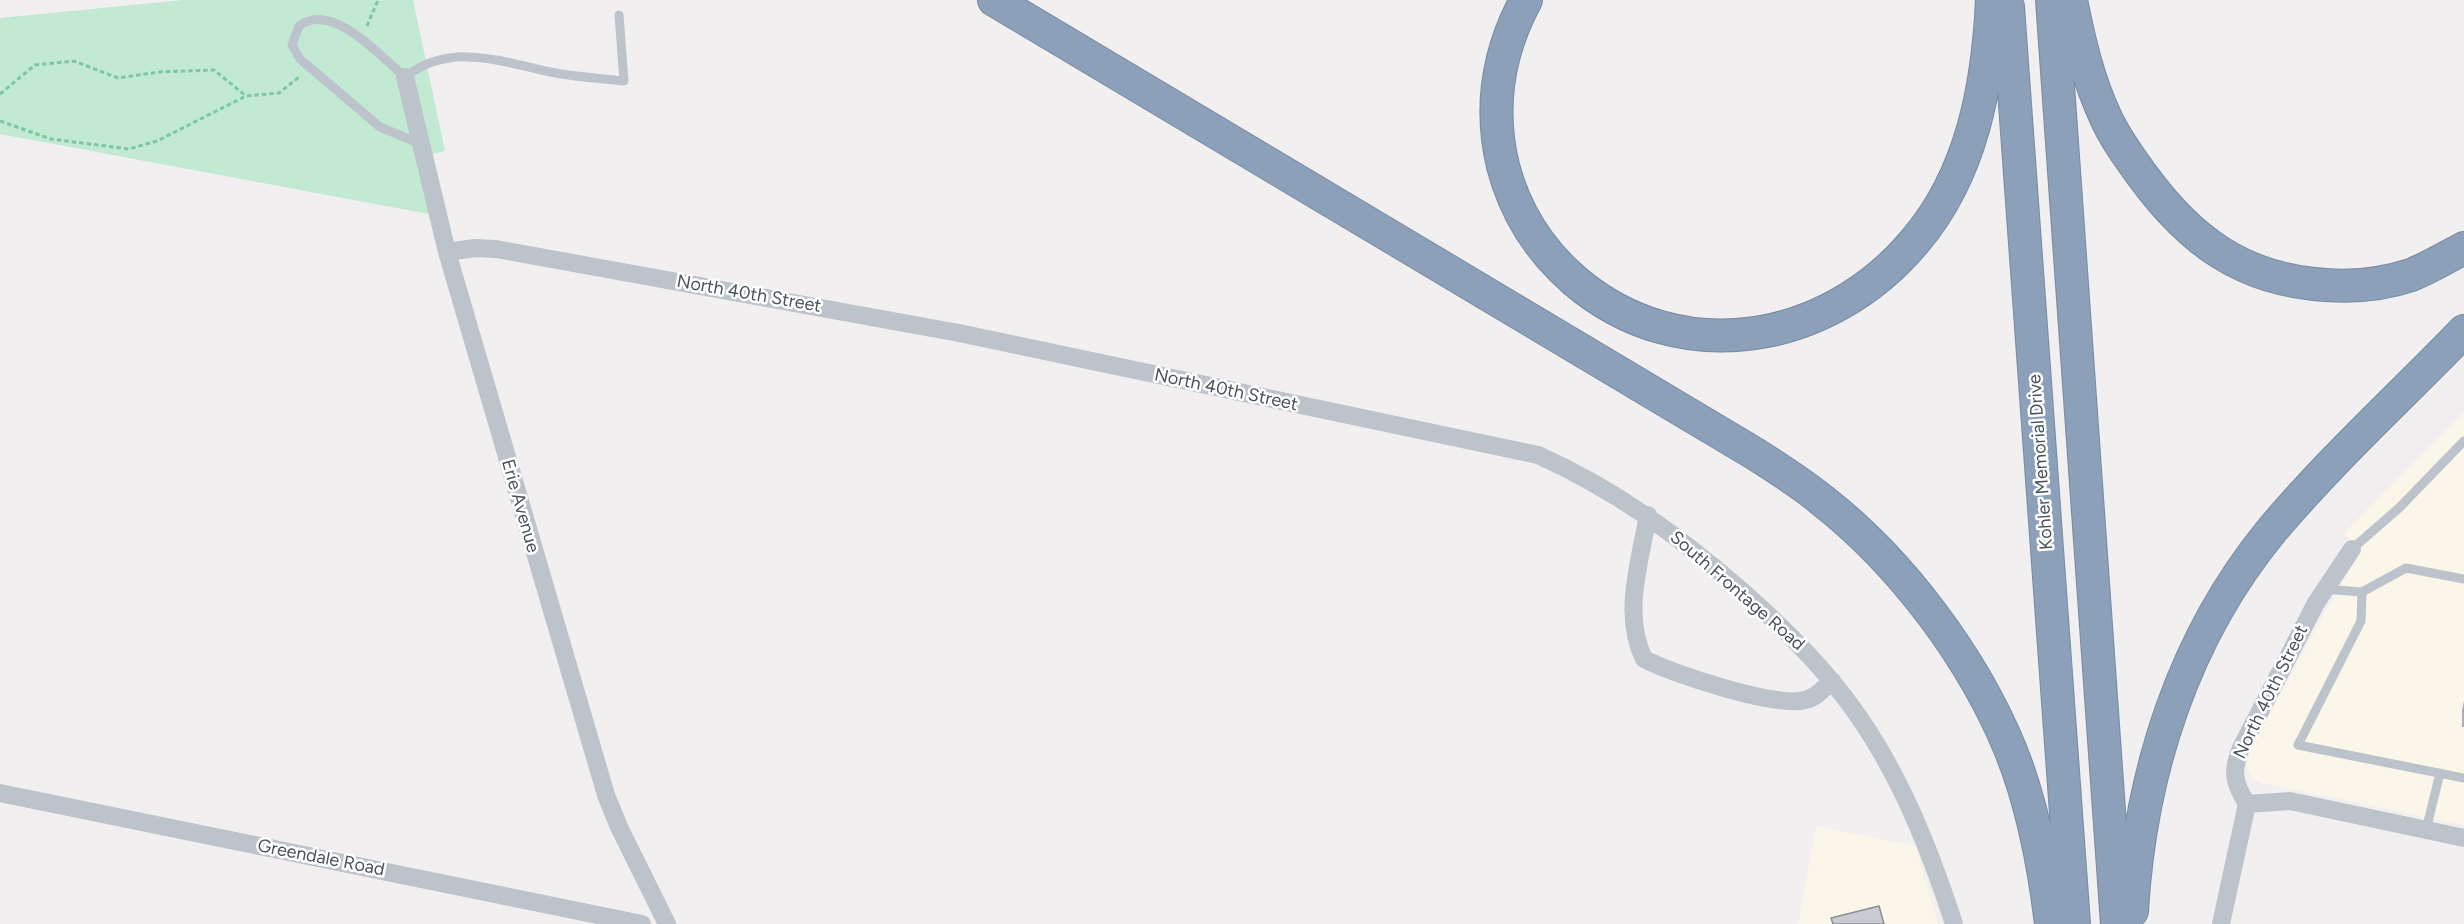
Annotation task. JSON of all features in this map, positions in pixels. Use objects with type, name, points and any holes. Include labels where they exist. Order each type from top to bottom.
[{"type":"highway","points":[[994,0],[1752,452],[1794,478],[1851,525],[1882,556],[1942,627],[1964,660],[1995,718],[2011,751],[2034,825],[2045,875],[2051,924]]},
{"type":"highway","points":[[1526,0],[1512,25],[1503,55],[1499,73],[1496,117],[1499,149],[1509,189],[1530,231],[1554,263],[1588,292],[1630,317],[1669,330],[1724,337],[1761,334],[1806,321],[1845,301],[1871,282],[1915,242],[1954,181],[1970,143],[1982,96],[1992,0]]},
{"type":"highway","name":"Kohler Memorial Drive","points":[[2007,0],[2074,924]]},
{"type":"highway","points":[[2052,0],[2117,924]]},
{"type":"highway","points":[[2071,0],[2081,50],[2094,90],[2106,119],[2123,149],[2154,192],[2186,228],[2222,255],[2275,278],[2297,283],[2338,286],[2370,284],[2411,274],[2464,248]]},
{"type":"highway","points":[[2132,924],[2135,863],[2148,784],[2165,725],[2202,638],[2233,583],[2271,531],[2306,492],[2464,331]]},
{"type":"street","name":"Erie Avenue","points":[[405,77],[447,252],[606,795],[623,836],[667,924]]},
{"type":"street","name":"North 40th Street","points":[[447,252],[475,248],[496,249],[767,297],[959,333],[1493,445],[1538,455],[1564,467],[1648,516]]},
{"type":"street","points":[[1648,516],[1634,591],[1634,629],[1644,659],[1666,671],[1734,690],[1796,702],[1808,700],[1832,681]]},
{"type":"street","name":"South Frontage Road","points":[[1648,516],[1696,551],[1768,614],[1832,681],[1855,711],[1892,774],[1923,838],[1953,924]]},
{"type":"street","name":"North 40th Street","points":[[2247,804],[2236,787],[2234,773],[2236,759],[2277,676],[2324,590],[2352,549]]},
{"type":"street","name":"Greendale Road","points":[[0,793],[642,924]]},
{"type":"street","points":[[2221,924],[2247,804],[2267,801],[2296,802],[2464,838]]},
{"type":"lane","points":[[421,144],[380,127],[296,55],[292,45],[295,34],[302,23],[319,20],[339,23],[405,77],[430,62],[452,56],[468,56],[557,73],[624,81],[619,15]]},
{"type":"lane","points":[[2352,549],[2399,508],[2464,441]]},
{"type":"lane","points":[[2324,590],[2361,592],[2406,568],[2464,579]]},
{"type":"lane","points":[[2361,592],[2361,621],[2298,745],[2464,778]]},
{"type":"lane","points":[[2426,830],[2440,773]]},
{"type":"path","points":[[359,38],[378,0]]},
{"type":"path","points":[[0,94],[35,65],[74,61],[118,78],[159,72],[214,70],[246,96]]},
{"type":"path","points":[[0,121],[51,139],[129,149],[157,141],[246,96],[279,93],[289,87],[309,67]]},
{"type":"shaded area","points":[[2464,412],[2464,825],[2262,783],[2251,777],[2247,767],[2248,757],[2325,612],[2360,554],[2344,533]]},
{"type":"shaded area","points":[[1816,826],[1916,846],[1938,924],[1798,924]]},
{"type":"green space","points":[[183,0],[413,0],[445,151],[416,158],[429,214],[0,134],[0,18]]},
{"type":"building","points":[[1879,906],[1884,924],[1833,924],[1831,918]]}]
